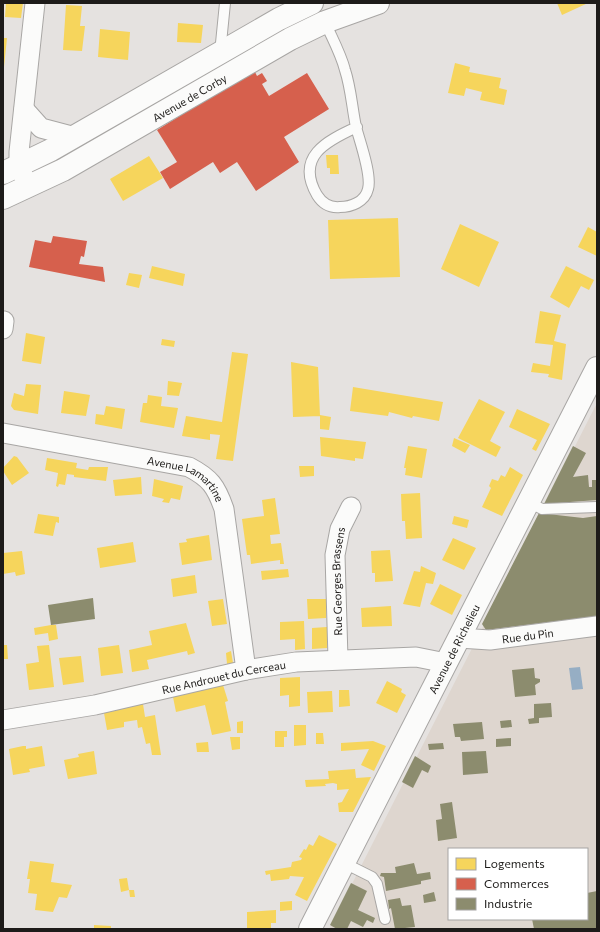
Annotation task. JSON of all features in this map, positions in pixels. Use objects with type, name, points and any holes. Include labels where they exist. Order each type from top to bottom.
[{"type":"main road","points":[[11,170],[75,136],[279,19],[312,3]]},
{"type":"main road","name":"Avenue de Corby","points":[[3,198],[28,188],[98,150],[290,39],[326,22],[378,3]]},
{"type":"main road","name":"Avenue de Richelieu","points":[[310,929],[597,368]]},
{"type":"street","points":[[28,188],[11,170],[19,152],[34,3]]},
{"type":"street","points":[[24,109],[41,128],[56,133],[75,136]]},
{"type":"street","name":"Avenue Lamartine","points":[[3,433],[189,467],[205,476],[218,491],[224,509],[246,670]]},
{"type":"street","name":"Rue Georges Brassens","points":[[338,659],[335,555],[340,529],[351,507]]},
{"type":"street","name":"Rue du Pin","points":[[459,638],[490,640],[597,626]]},
{"type":"street","name":"Rue Androuet du Cerceau","points":[[3,720],[95,705],[246,670],[296,662],[338,659],[416,657],[446,663]]},
{"type":"lane","points":[[220,53],[226,3]]},
{"type":"lane","points":[[326,22],[346,71],[357,127],[368,170],[368,190],[361,200],[348,207],[335,208],[321,202],[314,190],[310,173],[311,159],[321,147],[337,136],[357,127]]},
{"type":"lane","points":[[528,502],[542,509],[597,507]]},
{"type":"lane","points":[[344,863],[372,877],[378,884],[385,919]]},
{"type":"shaded area","points":[[597,403],[597,929],[329,929]]},
{"type":"water","points":[[580,667],[583,689],[572,690],[569,668]]},
{"type":"building: Logements","points":[[6,3],[23,3],[21,18],[5,17]]},
{"type":"building: Logements","points":[[557,3],[588,3],[562,15]]},
{"type":"building: Logements","points":[[66,5],[82,6],[80,26],[85,26],[82,51],[63,50]]},
{"type":"building: Logements","points":[[178,23],[203,25],[201,43],[177,42]]},
{"type":"building: Logements","points":[[100,29],[130,32],[128,60],[98,57]]},
{"type":"building: Logements","points":[[3,38],[7,38],[4,67],[3,67]]},
{"type":"building: Logements","points":[[455,63],[470,67],[469,72],[501,78],[499,88],[507,90],[504,105],[480,100],[482,92],[466,88],[464,96],[448,93]]},
{"type":"building: Logements","points":[[326,155],[338,155],[339,174],[330,174],[330,168],[327,168]]},
{"type":"building: Logements","points":[[149,156],[163,178],[123,201],[110,179]]},
{"type":"building: Logements","points":[[398,218],[400,277],[330,279],[328,220]]},
{"type":"building: Logements","points":[[460,224],[499,242],[479,287],[441,269]]},
{"type":"building: Logements","points":[[588,227],[597,232],[597,256],[578,247]]},
{"type":"building: Logements","points":[[152,266],[185,274],[183,286],[149,278]]},
{"type":"building: Logements","points":[[566,266],[594,280],[589,290],[581,286],[569,308],[550,297]]},
{"type":"building: Logements","points":[[129,273],[142,275],[139,288],[126,285]]},
{"type":"building: Logements","points":[[540,311],[561,315],[554,341],[566,344],[562,380],[548,377],[549,374],[531,372],[533,363],[550,366],[553,345],[535,343]]},
{"type":"building: Logements","points":[[26,333],[45,337],[41,364],[22,361]]},
{"type":"building: Logements","points":[[162,339],[175,341],[174,347],[161,345]]},
{"type":"building: Logements","points":[[232,352],[248,354],[233,461],[216,459],[220,435],[210,434],[210,440],[182,436],[186,416],[222,422]]},
{"type":"building: Logements","points":[[291,362],[318,367],[320,416],[293,417]]},
{"type":"building: Logements","points":[[168,381],[182,383],[179,396],[167,395]]},
{"type":"building: Logements","points":[[26,384],[41,385],[38,414],[14,410],[11,406],[14,393],[24,396]]},
{"type":"building: Logements","points":[[353,387],[443,402],[439,421],[413,416],[412,418],[389,412],[388,416],[350,411]]},
{"type":"building: Logements","points":[[64,391],[90,395],[86,416],[61,413]]},
{"type":"building: Logements","points":[[148,395],[162,397],[161,406],[178,408],[174,428],[140,422],[143,403],[147,403]]},
{"type":"building: Logements","points":[[479,399],[505,412],[490,441],[501,447],[496,457],[458,438]]},
{"type":"building: Logements","points":[[106,406],[125,409],[122,429],[95,424],[96,414],[104,415]]},
{"type":"building: Logements","points":[[517,409],[550,424],[536,451],[532,449],[537,440],[509,427]]},
{"type":"building: Logements","points":[[320,415],[331,417],[329,430],[320,429]]},
{"type":"building: Logements","points":[[320,437],[366,442],[363,459],[355,458],[355,461],[321,456]]},
{"type":"building: Logements","points":[[454,438],[470,445],[465,453],[452,446]]},
{"type":"building: Logements","points":[[408,446],[427,449],[422,478],[405,475],[406,468],[404,468]]},
{"type":"building: Logements","points":[[14,456],[17,457],[29,473],[12,485],[3,471],[3,468]]},
{"type":"building: Logements","points":[[47,458],[77,463],[76,468],[88,470],[89,467],[108,467],[106,481],[74,477],[74,475],[67,474],[65,485],[59,484],[58,487],[56,486],[58,473],[45,470]]},
{"type":"building: Logements","points":[[299,466],[314,466],[314,476],[300,477]]},
{"type":"building: Logements","points":[[510,467],[523,475],[502,516],[482,507],[491,488],[489,486],[492,479],[498,481],[501,475],[505,477]]},
{"type":"building: Logements","points":[[141,477],[142,494],[115,496],[113,480]]},
{"type":"building: Logements","points":[[154,479],[183,486],[180,500],[171,498],[169,503],[162,502],[164,499],[152,496]]},
{"type":"building: Logements","points":[[420,493],[422,538],[406,539],[405,521],[402,521],[401,494]]},
{"type":"building: Logements","points":[[275,498],[280,534],[270,535],[271,544],[281,543],[284,564],[280,564],[280,560],[251,564],[250,555],[247,555],[242,519],[264,516],[262,500]]},
{"type":"building: Logements","points":[[38,514],[59,517],[59,523],[56,522],[53,536],[34,533]]},
{"type":"building: Logements","points":[[454,516],[469,520],[467,528],[452,524]]},
{"type":"building: Logements","points":[[209,535],[212,560],[182,565],[179,543],[187,542],[186,539]]},
{"type":"building: Logements","points":[[453,538],[476,548],[464,570],[442,560]]},
{"type":"building: Logements","points":[[133,542],[136,562],[100,568],[97,548]]},
{"type":"building: Logements","points":[[390,550],[393,581],[375,582],[375,573],[372,573],[371,551]]},
{"type":"building: Logements","points":[[22,551],[25,574],[16,576],[15,572],[3,574],[3,553]]},
{"type":"building: Logements","points":[[421,566],[436,573],[433,584],[426,583],[420,607],[403,604],[414,571],[420,572]]},
{"type":"building: Logements","points":[[288,569],[289,577],[262,580],[261,571]]},
{"type":"building: Logements","points":[[195,575],[197,593],[173,597],[171,579]]},
{"type":"building: Logements","points":[[440,584],[462,595],[452,615],[430,604]]},
{"type":"building: Logements","points":[[223,599],[227,624],[212,626],[208,601]]},
{"type":"building: Logements","points":[[307,599],[326,599],[326,618],[308,619]]},
{"type":"building: Logements","points":[[391,606],[392,626],[362,627],[361,608]]},
{"type":"building: Logements","points":[[304,621],[305,649],[295,650],[295,639],[280,640],[280,622]]},
{"type":"building: Logements","points":[[186,623],[195,653],[188,655],[187,651],[147,660],[149,669],[132,672],[129,650],[152,645],[149,631]]},
{"type":"building: Logements","points":[[56,625],[58,639],[49,641],[48,633],[35,635],[34,628]]},
{"type":"building: Logements","points":[[327,627],[327,648],[312,649],[312,628]]},
{"type":"building: Logements","points":[[3,645],[7,645],[8,659],[3,659]]},
{"type":"building: Logements","points":[[49,645],[54,687],[29,690],[26,664],[39,662],[37,646]]},
{"type":"building: Logements","points":[[119,645],[123,673],[101,676],[98,648]]},
{"type":"building: Logements","points":[[231,651],[233,663],[227,664],[226,653]]},
{"type":"building: Logements","points":[[81,656],[84,682],[63,685],[59,658]]},
{"type":"building: Logements","points":[[300,677],[300,706],[289,707],[289,695],[280,696],[280,678]]},
{"type":"building: Logements","points":[[387,681],[402,689],[401,692],[406,695],[397,713],[376,703]]},
{"type":"building: Logements","points":[[223,685],[228,701],[225,702],[231,731],[212,735],[205,705],[176,712],[173,697]]},
{"type":"building: Logements","points":[[339,690],[349,690],[350,706],[339,707]]},
{"type":"building: Logements","points":[[332,691],[333,712],[308,713],[307,692]]},
{"type":"building: Logements","points":[[143,704],[145,717],[155,715],[161,755],[152,755],[150,743],[146,744],[142,727],[138,728],[137,720],[124,722],[124,727],[107,730],[104,713]]},
{"type":"building: Logements","points":[[243,721],[243,733],[237,733],[237,722]]},
{"type":"building: Logements","points":[[294,725],[306,725],[306,745],[294,746]]},
{"type":"building: Logements","points":[[275,731],[287,731],[287,737],[284,737],[284,747],[275,747]]},
{"type":"building: Logements","points":[[316,733],[323,733],[324,744],[316,744]]},
{"type":"building: Logements","points":[[230,737],[240,737],[240,749],[232,750]]},
{"type":"building: Logements","points":[[373,741],[386,746],[374,771],[361,765],[369,749],[341,751],[341,743]]},
{"type":"building: Logements","points":[[208,742],[209,752],[197,752],[196,743]]},
{"type":"building: Logements","points":[[26,746],[26,749],[42,746],[45,766],[29,769],[30,772],[13,775],[9,749]]},
{"type":"building: Logements","points":[[94,751],[97,774],[68,779],[64,760],[79,757],[78,754]]},
{"type":"building: Logements","points":[[355,769],[356,778],[371,777],[353,812],[339,812],[338,803],[342,802],[349,789],[337,790],[337,784],[333,783],[325,784],[326,786],[306,787],[305,780],[329,779],[328,771]]},
{"type":"building: Logements","points":[[319,835],[337,844],[307,901],[295,895],[304,877],[290,876],[289,879],[271,881],[270,874],[266,875],[265,871],[291,867],[292,862],[301,860],[302,858],[299,857],[304,849],[306,850],[309,844],[313,846]]},
{"type":"building: Logements","points":[[30,861],[54,864],[51,882],[72,885],[67,898],[59,897],[53,912],[35,910],[37,894],[28,893],[30,879],[27,879]]},
{"type":"building: Logements","points":[[127,878],[129,890],[121,892],[119,879]]},
{"type":"building: Logements","points":[[129,890],[134,890],[135,897],[130,897]]},
{"type":"building: Logements","points":[[292,901],[292,910],[280,911],[280,902]]},
{"type":"building: Logements","points":[[276,910],[276,923],[271,923],[271,929],[247,929],[247,912]]},
{"type":"building: Logements","points":[[94,925],[111,926],[111,929],[94,929]]},
{"type":"building: Commerces","points":[[254,70],[257,76],[262,73],[267,81],[262,84],[269,96],[307,73],[329,109],[284,137],[299,162],[256,191],[237,162],[220,173],[213,162],[170,189],[160,172],[177,162],[157,130]]},
{"type":"building: Commerces","points":[[53,236],[87,241],[84,257],[81,256],[79,264],[103,267],[105,282],[29,267],[35,240],[51,243]]},
{"type":"building: Industrie","points":[[573,446],[586,453],[573,477],[588,475],[589,487],[592,487],[592,480],[597,480],[597,500],[544,504]]},
{"type":"building: Industrie","points":[[539,513],[583,518],[597,516],[597,616],[486,630],[482,624]]},
{"type":"building: Industrie","points":[[93,598],[95,619],[51,625],[48,605]]},
{"type":"building: Industrie","points":[[534,668],[535,678],[540,679],[540,682],[535,685],[536,695],[515,697],[512,670]]},
{"type":"building: Industrie","points":[[551,703],[552,717],[539,718],[539,723],[529,724],[528,719],[534,718],[534,704]]},
{"type":"building: Industrie","points":[[511,720],[512,727],[501,728],[500,721]]},
{"type":"building: Industrie","points":[[482,722],[484,739],[461,741],[460,737],[455,737],[453,724]]},
{"type":"building: Industrie","points":[[511,738],[511,746],[496,747],[496,739]]},
{"type":"building: Industrie","points":[[443,743],[444,749],[429,750],[428,744]]},
{"type":"building: Industrie","points":[[486,751],[488,773],[463,775],[462,752]]},
{"type":"building: Industrie","points":[[415,756],[431,766],[428,773],[422,770],[413,788],[402,782]]},
{"type":"building: Industrie","points":[[452,802],[457,838],[438,841],[436,820],[442,819],[440,804]]},
{"type":"building: Industrie","points":[[414,863],[417,874],[430,872],[431,879],[421,881],[421,884],[386,891],[384,877],[380,876],[381,873],[396,873],[395,867]]},
{"type":"building: Industrie","points":[[351,883],[367,891],[358,910],[375,918],[373,923],[367,920],[363,927],[351,921],[347,929],[337,929],[330,925]]},
{"type":"building: Industrie","points":[[597,891],[597,929],[534,929],[532,920],[588,920],[588,893]]},
{"type":"building: Industrie","points":[[434,892],[436,901],[424,903],[423,895]]},
{"type":"building: Industrie","points":[[400,898],[402,906],[411,905],[415,927],[395,929],[388,900]]}]
